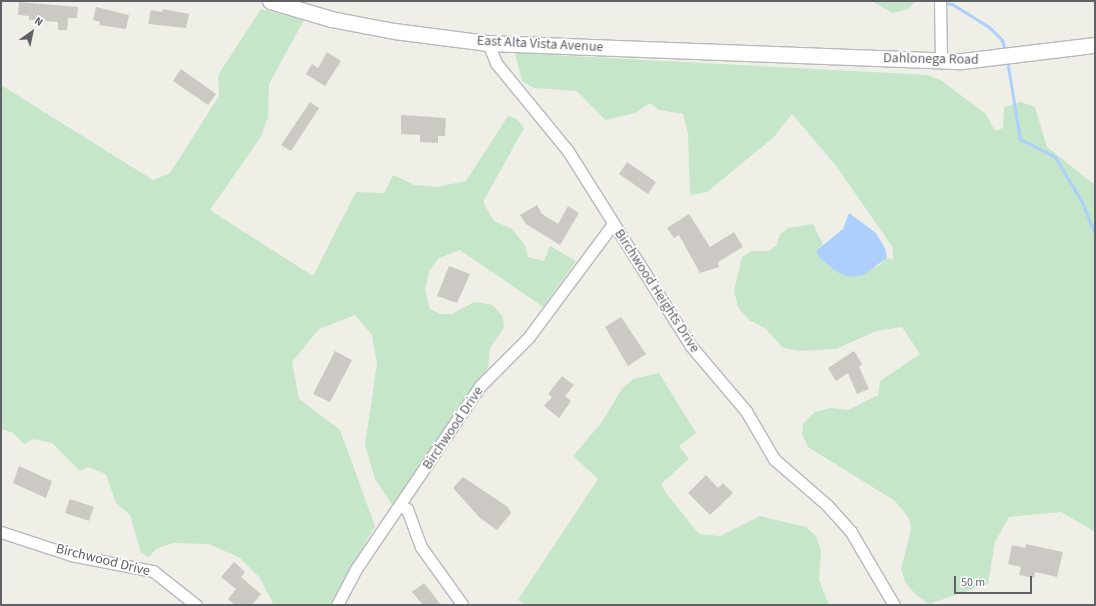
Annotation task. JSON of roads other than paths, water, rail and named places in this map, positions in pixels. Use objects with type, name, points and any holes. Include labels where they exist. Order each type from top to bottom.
[{"type":"main road","name":"East Alta Vista Avenue","points":[[270,1],[364,25],[425,37],[488,43],[814,55]]},
{"type":"main road","name":"Dahlonega Road","points":[[814,55],[941,61],[1050,53],[1095,45]]},
{"type":"street","points":[[940,1],[941,61]]},
{"type":"street","name":"Birchwood Heights Drive","points":[[488,43],[496,63],[555,133],[690,345],[746,411],[774,459],[827,505],[851,532],[894,605]]},
{"type":"street","name":"Birchwood Drive","points":[[337,605],[356,569],[401,506],[480,386],[528,338],[613,224]]},
{"type":"street","points":[[401,506],[407,509],[421,546],[462,604]]},
{"type":"street","name":"Birchwood Drive","points":[[1,532],[71,555],[153,571],[196,605]]},
{"type":"water","points":[[849,213],[876,233],[885,248],[887,258],[863,275],[849,277],[839,273],[819,258],[817,250],[843,229]]},
{"type":"waterway","points":[[943,3],[952,4],[989,27],[1002,40],[1005,51]]},
{"type":"waterway","points":[[1007,60],[1020,139],[1055,157],[1082,202],[1095,234]]}]
